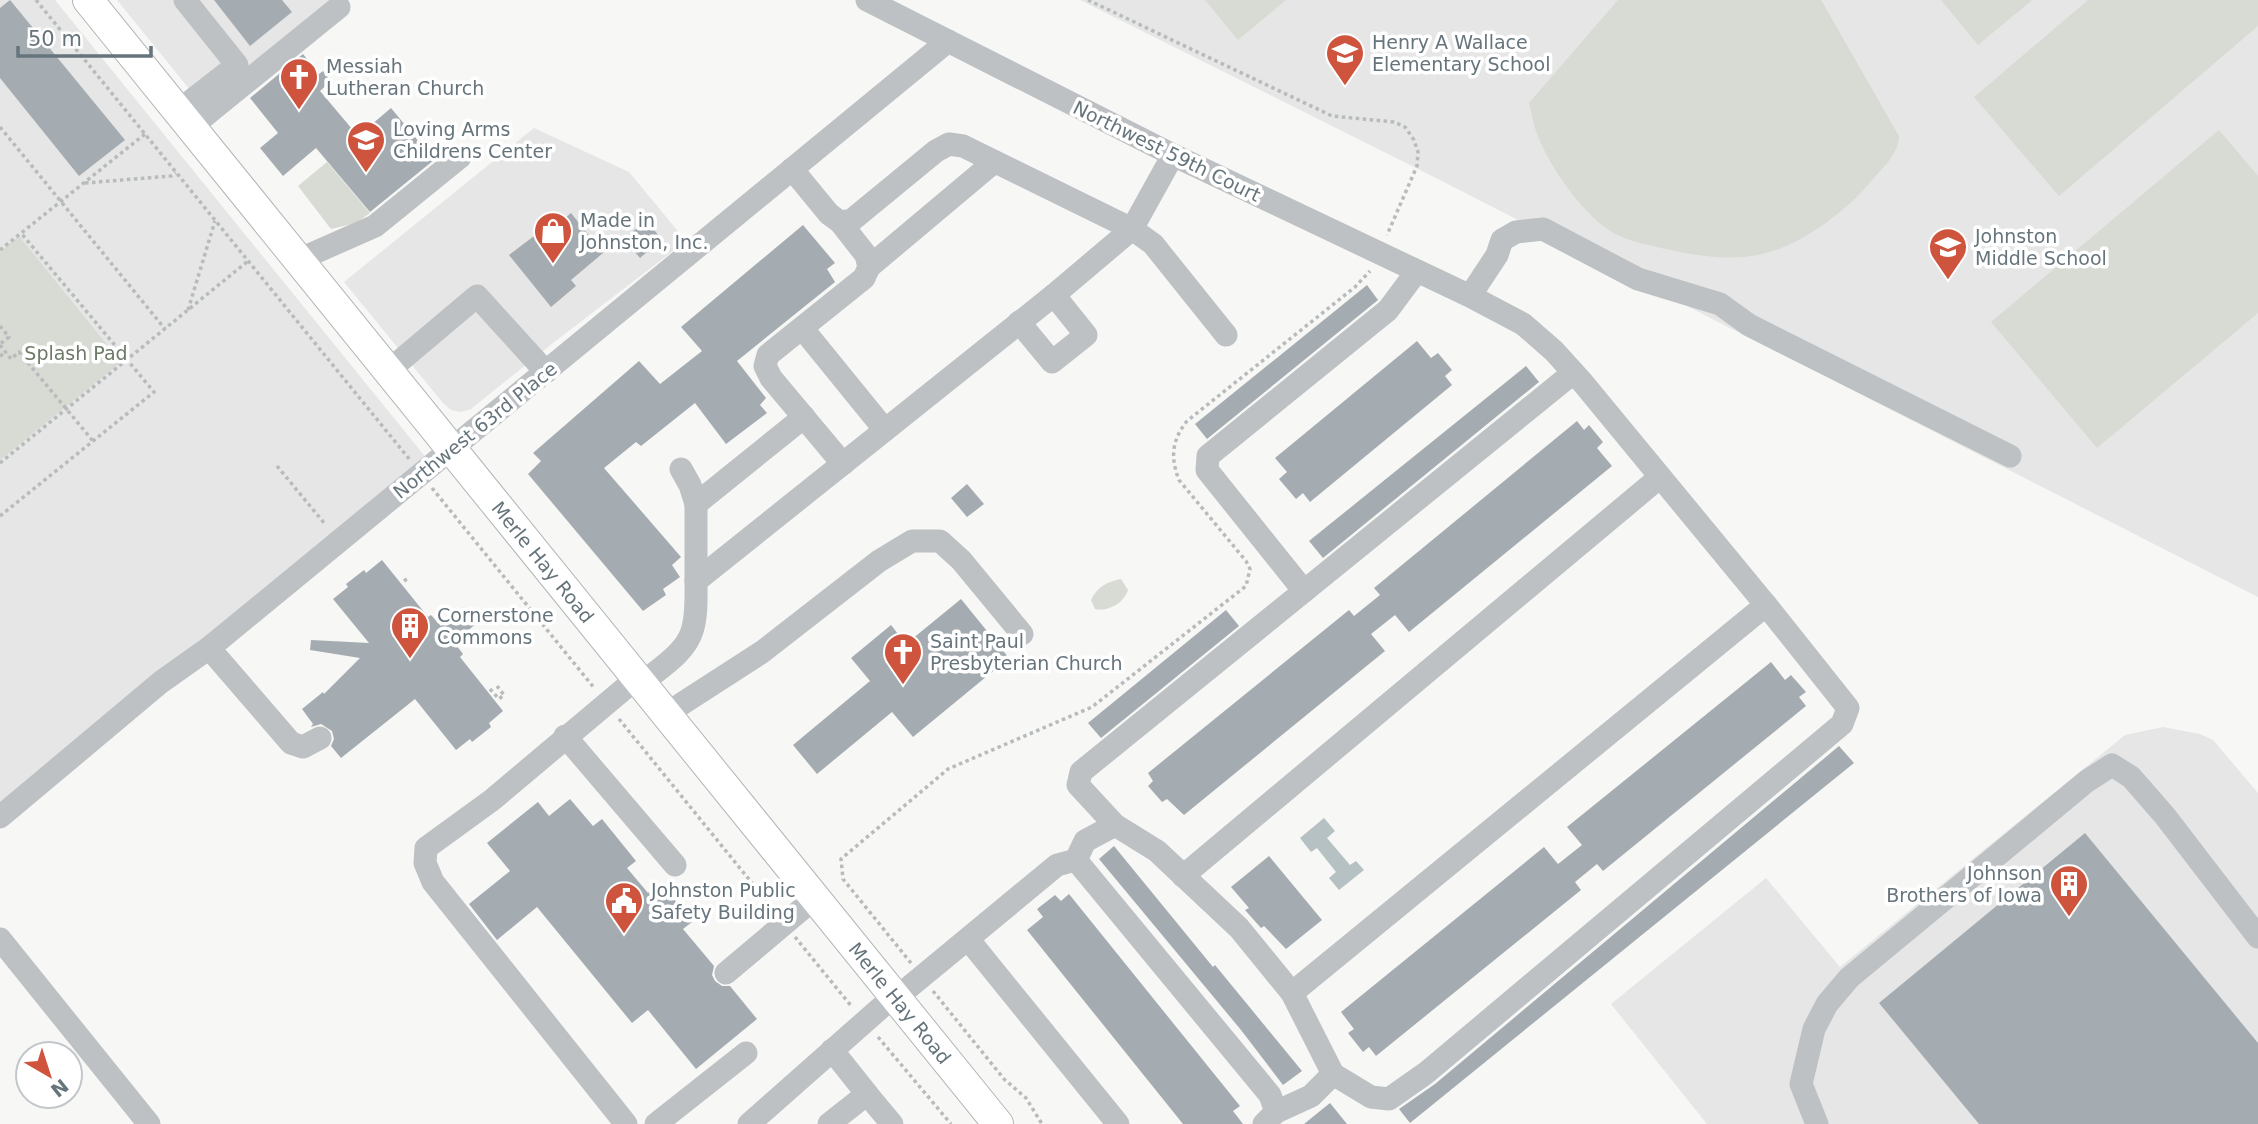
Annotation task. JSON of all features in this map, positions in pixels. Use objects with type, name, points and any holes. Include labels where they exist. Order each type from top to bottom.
[{"type":"main road","name":"Merle Hay Road","points":[[101,5],[184,119],[998,1124]]},
{"type":"street","points":[[184,119],[237,65],[185,0]]},
{"type":"street","name":"Northwest 59th Court","points":[[867,0],[1173,155],[1470,296],[1523,324],[1554,351],[1573,373],[1848,708],[1842,724],[1426,1073],[1389,1099],[1371,1097],[1334,1074]]},
{"type":"street","points":[[184,119],[339,7]]},
{"type":"street","name":"Northwest 63rd Place","points":[[0,817],[160,682],[209,648],[948,41]]},
{"type":"street","points":[[839,222],[852,220],[936,151],[948,144],[963,146],[1132,229],[1153,244],[1226,335]]},
{"type":"street","points":[[696,581],[1054,295],[1132,229],[1173,155]]},
{"type":"street","points":[[298,260],[375,226],[460,157]]},
{"type":"street","points":[[843,464],[771,378],[765,366],[768,355],[864,278],[869,267],[994,162]]},
{"type":"street","points":[[792,169],[866,255],[869,267]]},
{"type":"street","points":[[1470,296],[1497,255],[1501,238],[1516,232],[1543,229],[1638,279],[1720,304],[1749,325],[2010,456]]},
{"type":"street","points":[[1304,591],[1207,470],[1208,456],[1388,310],[1417,271]]},
{"type":"street","points":[[1019,322],[1052,362],[1086,335],[1054,295]]},
{"type":"street","points":[[388,371],[477,296],[546,372]]},
{"type":"street","points":[[802,328],[885,430]]},
{"type":"street","points":[[1076,860],[1270,1095],[1270,1118],[1311,1096],[1334,1074],[1292,993],[1238,928],[1157,851],[1115,825],[1078,785],[1081,772],[1573,373]]},
{"type":"street","points":[[696,504],[804,417]]},
{"type":"street","points":[[626,1124],[433,882],[425,863],[426,848],[492,800],[565,736],[606,703],[678,653],[688,641],[693,630],[696,581],[696,504],[681,469]]},
{"type":"street","points":[[1183,876],[1660,477]]},
{"type":"street","points":[[666,714],[762,652],[879,561],[912,541],[940,541],[961,560],[1022,634]]},
{"type":"street","points":[[1292,993],[1766,605]]},
{"type":"street","points":[[209,648],[290,743],[303,747],[320,738]]},
{"type":"street","points":[[565,736],[675,865]]},
{"type":"street","points":[[1817,1124],[1801,1084],[1814,1029],[1827,1004],[1849,978],[2087,781],[2112,765],[2131,777],[2165,816],[2258,937]]},
{"type":"street","points":[[749,1124],[864,1022],[1057,865],[1076,860],[1085,842],[1115,825]]},
{"type":"street","points":[[726,973],[815,898]]},
{"type":"street","points":[[0,939],[149,1124]]},
{"type":"street","points":[[968,939],[1118,1124]]},
{"type":"street","points":[[832,1050],[892,1124]]},
{"type":"street","points":[[656,1124],[746,1053]]},
{"type":"street","points":[[829,1124],[867,1094]]},
{"type":"path","points":[[36,0],[410,461]]},
{"type":"path","points":[[1088,0],[1332,117],[1394,122],[1405,128],[1414,140],[1418,152],[1417,166],[1391,225]]},
{"type":"path","points":[[0,127],[165,329]]},
{"type":"path","points":[[0,250],[145,134]]},
{"type":"path","points":[[83,183],[171,176],[176,173]]},
{"type":"path","points":[[188,312],[215,222]]},
{"type":"path","points":[[0,516],[154,392],[21,233]]},
{"type":"path","points":[[1042,1124],[1026,1098],[1004,1079],[843,879],[841,859],[948,769],[1092,707],[1246,586],[1250,569],[1246,561],[1179,480],[1174,466],[1174,442],[1188,421],[1368,275],[1379,253]]},
{"type":"path","points":[[0,463],[248,261]]},
{"type":"path","points":[[0,326],[9,337],[0,344],[11,359],[19,352],[93,441]]},
{"type":"path","points":[[0,356],[6,352]]},
{"type":"path","points":[[277,466],[325,524]]},
{"type":"path","points":[[429,485],[864,1022],[951,1124]]},
{"type":"shaded area","points":[[0,0],[55,0],[432,465],[0,817]]},
{"type":"shaded area","points":[[117,0],[336,0],[204,107]]},
{"type":"shaded area","name":"Johnston Middle School","points":[[1080,0],[2258,0],[2258,597],[1430,175]]},
{"type":"shaded area","points":[[534,128],[629,172],[686,241],[471,409],[461,412],[451,410],[344,282]]},
{"type":"shaded area","points":[[2163,727],[2200,734],[2213,740],[2258,793],[2258,1124],[1707,1124],[1611,1004],[1766,878],[1840,967],[2125,735]]},
{"type":"shaded area","points":[[1324,818],[1335,831],[1327,838],[1350,865],[1356,861],[1364,870],[1339,890],[1329,878],[1336,872],[1317,848],[1311,852],[1300,838]]},
{"type":"green space","points":[[1205,0],[1286,0],[1238,40]]},
{"type":"green space","points":[[1618,0],[1821,0],[1899,136],[1896,150],[1868,185],[1833,218],[1806,236],[1777,250],[1737,257],[1698,255],[1639,243],[1612,232],[1586,210],[1559,175],[1539,139],[1529,103]]},
{"type":"green space","points":[[1941,0],[2032,0],[1978,45]]},
{"type":"green space","points":[[2088,0],[2258,0],[2258,26],[2059,196],[1974,97]]},
{"type":"green space","points":[[2219,130],[2258,176],[2258,313],[2097,448],[1991,322]]},
{"type":"green space","points":[[327,162],[370,213],[356,223],[331,229],[298,186]]},
{"type":"green space","name":"Splash Pad","points":[[19,236],[121,362],[0,460],[0,252]]},
{"type":"green space","points":[[1121,579],[1128,590],[1123,599],[1110,608],[1095,609],[1091,600],[1096,592],[1107,583]]},
{"type":"building","points":[[10,0],[125,140],[79,176],[0,78],[0,8]]},
{"type":"building","points":[[214,0],[282,0],[292,12],[250,46]]},
{"type":"building","points":[[303,54],[319,74],[323,71],[331,81],[320,91],[358,136],[391,108],[434,160],[370,212],[316,148],[283,176],[260,148],[278,133],[250,98]]},
{"type":"building","name":"Made in Johnston, Inc.","points":[[571,213],[603,253],[571,280],[576,286],[551,307],[509,255],[534,236],[538,241]]},
{"type":"building","points":[[649,224],[660,237],[640,258],[624,239],[638,227],[641,231]]},
{"type":"building","points":[[803,225],[835,263],[827,269],[835,282],[737,361],[766,398],[760,405],[767,413],[726,444],[695,403],[641,446],[636,442],[604,468],[681,557],[672,565],[680,577],[663,589],[666,595],[643,611],[528,474],[541,461],[533,453],[639,361],[660,384],[702,351],[681,327]]},
{"type":"building","points":[[1367,285],[1378,300],[1207,439],[1195,424]]},
{"type":"building","points":[[1417,341],[1431,358],[1438,353],[1452,370],[1445,376],[1452,385],[1310,502],[1303,493],[1296,499],[1279,479],[1287,472],[1275,458]]},
{"type":"building","points":[[1526,366],[1539,382],[1323,558],[1309,541]]},
{"type":"building","points":[[1577,421],[1584,430],[1589,425],[1603,442],[1597,448],[1612,466],[1409,632],[1395,615],[1371,634],[1385,651],[1184,815],[1167,799],[1162,802],[1148,786],[1153,781],[1148,773],[1349,610],[1354,616],[1380,595],[1374,588]]},
{"type":"building","points":[[967,484],[984,504],[967,517],[951,498]]},
{"type":"building","name":"Cornerstone Commons","points":[[382,560],[428,617],[431,615],[441,626],[464,607],[477,623],[454,642],[463,654],[460,657],[503,711],[489,723],[491,727],[472,742],[470,739],[456,750],[415,699],[341,758],[331,746],[334,739],[332,731],[321,724],[311,727],[313,724],[302,709],[323,692],[324,694],[360,658],[310,650],[311,640],[369,643],[333,599],[348,587],[346,584]]},
{"type":"building","name":"Saint Paul Presbyterian Church","points":[[961,599],[1009,658],[913,737],[892,712],[817,774],[793,745],[870,681],[851,658],[891,625],[906,644]]},
{"type":"building","points":[[1226,610],[1239,626],[1101,738],[1088,723]]},
{"type":"building","points":[[1771,662],[1785,680],[1791,675],[1806,692],[1799,697],[1806,706],[1603,871],[1597,864],[1575,882],[1581,890],[1376,1056],[1369,1047],[1363,1052],[1348,1033],[1354,1029],[1341,1012],[1544,847],[1558,864],[1582,845],[1567,827]]},
{"type":"building","points":[[1839,746],[1854,763],[1410,1123],[1399,1109],[1435,1084]]},
{"type":"building","name":"Johnston Public Safety Building","points":[[570,799],[593,826],[602,819],[636,861],[627,868],[648,893],[661,883],[692,922],[683,929],[714,966],[712,975],[715,981],[722,986],[730,986],[757,1019],[696,1069],[648,1010],[632,1023],[537,907],[497,940],[469,904],[510,871],[487,843],[538,802],[549,816]]},
{"type":"building","name":"Johnson Brothers of Iowa","points":[[2085,833],[2258,1043],[2258,1124],[1979,1124],[1879,1003]]},
{"type":"building","points":[[1114,846],[1302,1071],[1283,1085],[1241,1030],[1099,859]]},
{"type":"building","points":[[1269,856],[1322,920],[1286,949],[1245,910],[1249,908],[1231,887]]},
{"type":"building","points":[[1069,894],[1240,1106],[1233,1111],[1243,1124],[1183,1124],[1027,930],[1043,917],[1037,909],[1055,895],[1061,901]]},
{"type":"building","points":[[1330,1103],[1347,1124],[1304,1124]]},
{"type":"place","name":"Henry A Wallace Elementary School","points":[[1345,87]]},
{"type":"place","name":"Messiah Lutheran Church","points":[[299,111]]},
{"type":"place","name":"Loving Arms Childrens Center","points":[[366,174]]},
{"type":"place","name":"Made in Johnston, Inc.","points":[[553,265]]},
{"type":"place","name":"Johnston Middle School","points":[[1948,281]]},
{"type":"place","name":"Cornerstone Commons","points":[[410,660]]},
{"type":"place","name":"Saint Paul Presbyterian Church","points":[[903,686]]},
{"type":"place","name":"Johnson Brothers of Iowa","points":[[2069,918]]},
{"type":"place","name":"Johnston Public Safety Building","points":[[624,935]]}]
